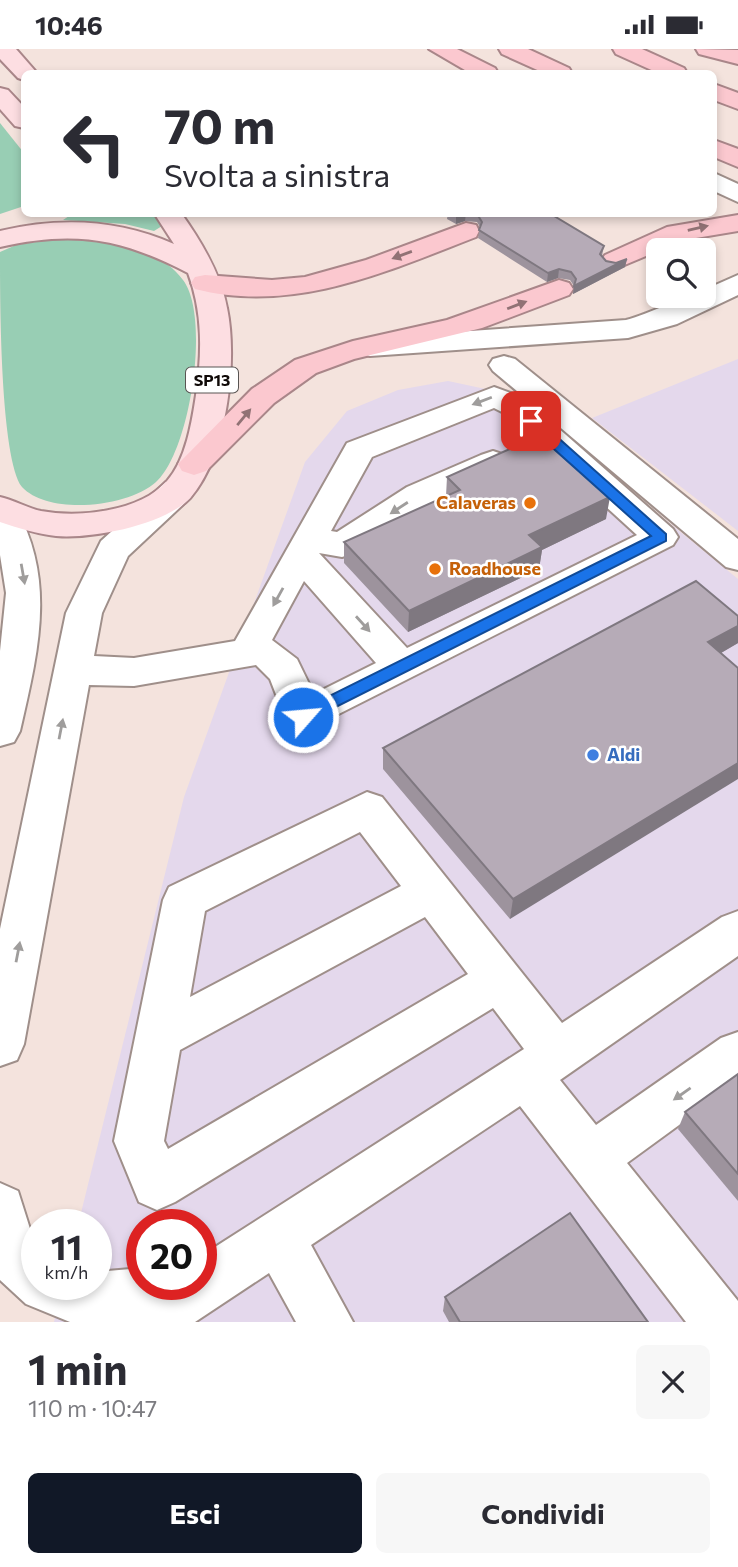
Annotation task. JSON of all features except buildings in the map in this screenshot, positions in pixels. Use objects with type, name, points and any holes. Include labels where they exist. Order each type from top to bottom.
[{"type":"highway","points":[[440,49],[481,70]]},
{"type":"highway","points":[[510,49],[555,70]]},
{"type":"highway","points":[[624,49],[670,70]]},
{"type":"highway","points":[[706,49],[738,57]]},
{"type":"highway","points":[[717,92],[738,103]]},
{"type":"highway","points":[[717,149],[738,159]]},
{"type":"highway","points":[[615,261],[677,233],[738,223]]},
{"type":"highway","points":[[201,275],[264,288],[301,285],[355,271],[466,231]]},
{"type":"highway","points":[[186,477],[222,442],[266,391],[307,366],[370,347],[476,321],[559,289]]},
{"type":"main road","points":[[4,49],[23,70]]},
{"type":"main road","points":[[0,95],[21,118]]},
{"type":"main road","points":[[169,217],[201,275]]},
{"type":"main road","points":[[17,231],[75,228],[115,232],[160,247],[201,275]]},
{"type":"main road","name":"SP13","points":[[186,477],[204,428],[215,348],[215,315],[201,275]]},
{"type":"main road","points":[[0,509],[31,521],[75,526],[136,512],[186,477]]},
{"type":"street","points":[[706,49],[738,64]]},
{"type":"street","points":[[717,183],[738,194]]},
{"type":"street","points":[[370,347],[628,329],[667,318],[738,284]]},
{"type":"street","points":[[504,365],[738,558]]},
{"type":"street","points":[[72,670],[134,672],[260,650],[278,661],[285,670],[303,717],[661,537],[513,405],[494,397],[359,450],[248,650]]},
{"type":"street","points":[[305,547],[342,545],[419,495],[549,437]]},
{"type":"street","points":[[0,1044],[84,613],[113,551],[186,477]]},
{"type":"street","points":[[0,509],[18,549],[26,604],[21,641],[0,731]]},
{"type":"street","points":[[305,547],[401,667]]},
{"type":"street","points":[[498,980],[157,1184],[139,1142],[185,900],[367,809],[498,980],[592,1158],[720,1322]]},
{"type":"street","points":[[159,1037],[430,892]]},
{"type":"street","points":[[217,1272],[278,1238],[738,931]]},
{"type":"street","points":[[592,1158],[738,1054]]},
{"type":"street","points":[[0,1209],[5,1242],[21,1266]]},
{"type":"street","points":[[278,1238],[326,1322]]},
{"type":"street","points":[[147,1322],[176,1300]]},
{"type":"shaded area","points":[[738,359],[738,531],[592,418]]},
{"type":"shaded area","points":[[448,381],[513,395],[738,579],[738,1322],[54,1322],[59,1300],[112,1300],[112,1209],[82,1209],[184,797],[305,462],[347,411],[398,390]]},
{"type":"green space","points":[[0,123],[21,149],[21,207],[0,214]]},
{"type":"green space","points":[[68,217],[155,217],[162,226],[154,231],[125,224],[63,220]]},
{"type":"green space","points":[[55,239],[107,243],[141,251],[171,267],[183,280],[191,298],[196,352],[187,415],[178,443],[168,466],[156,482],[144,491],[109,502],[69,505],[34,496],[22,487],[9,444],[3,375],[0,252],[16,245]]},
{"type":"place","name":"Calaveras","points":[[530,503]]},
{"type":"place","name":"Roadhouse","points":[[435,569]]},
{"type":"place","name":"Aldi","points":[[593,755]]},
{"type":"route","points":[[303,717],[661,537],[531,421]]}]
